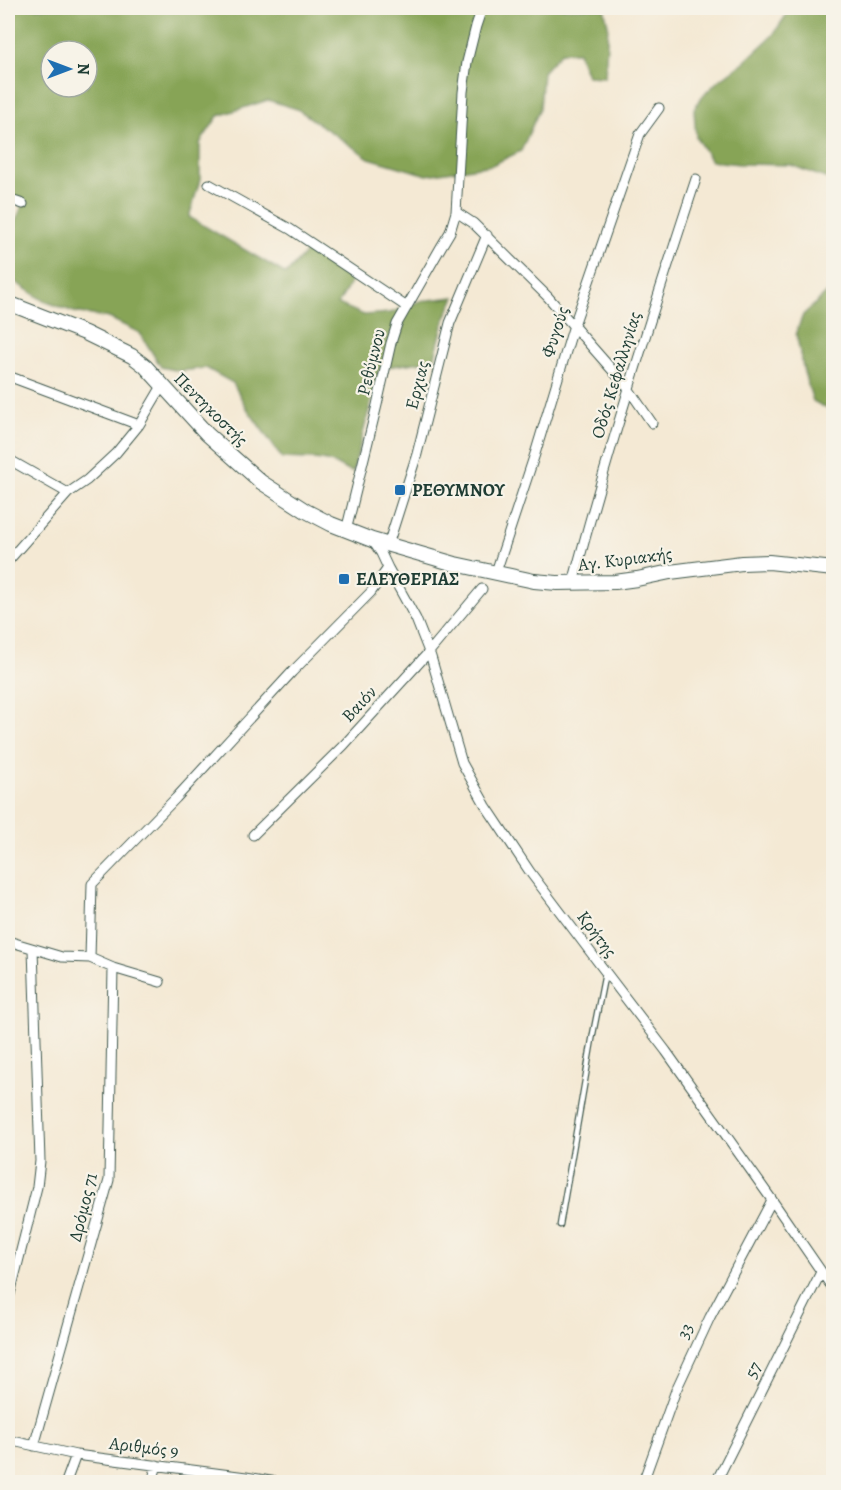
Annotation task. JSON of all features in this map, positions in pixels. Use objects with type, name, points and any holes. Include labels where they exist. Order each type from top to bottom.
[{"type":"street","name":"Ρεθύμνου","points":[[346,531],[397,324],[450,232],[456,212],[460,131],[467,62],[482,8]]},
{"type":"street","name":"Φυγούς","points":[[496,572],[536,454],[574,326],[640,134],[659,108]]},
{"type":"street","name":"Οδός Κεφαλληνίας","points":[[573,583],[628,388],[696,179]]},
{"type":"street","points":[[209,184],[290,229],[407,306]]},
{"type":"street","points":[[8,199],[23,204]]},
{"type":"street","points":[[456,212],[474,223],[533,280],[628,388],[652,423]]},
{"type":"street","name":"Ερχιας","points":[[388,545],[417,454],[450,323],[487,236]]},
{"type":"street","name":"Πεντηκοστής","points":[[8,303],[85,333],[132,356],[145,366],[207,434],[261,482],[306,512],[346,531],[388,545]]},
{"type":"street","points":[[8,376],[139,425]]},
{"type":"street","points":[[8,561],[68,493],[87,480],[116,453],[139,425],[162,386]]},
{"type":"street","points":[[8,459],[68,493]]},
{"type":"street","name":"Κρήτης","points":[[372,540],[416,619],[429,652],[462,763],[486,806],[530,872],[666,1051],[834,1290]]},
{"type":"street","name":"Αγ. Κυριακής","points":[[388,545],[455,564],[534,581],[573,583],[637,579],[670,572],[742,563],[769,562],[834,569]]},
{"type":"street","points":[[90,958],[92,884],[176,798],[292,672],[371,592],[388,568]]},
{"type":"street","name":"Βαιόν","points":[[253,835],[344,745],[429,652],[482,589]]},
{"type":"street","points":[[8,941],[62,957],[90,958],[113,968],[160,982]]},
{"type":"street","points":[[8,1302],[38,1187],[40,1161],[33,949]]},
{"type":"street","name":"Δρόμος 71","points":[[34,1446],[109,1180],[113,968]]},
{"type":"street","name":"33","points":[[643,1482],[676,1390],[710,1317],[772,1200]]},
{"type":"street","name":"57","points":[[716,1482],[821,1272]]},
{"type":"street","name":"Αριθμός 9","points":[[8,1440],[76,1455],[157,1465],[245,1480],[277,1482]]},
{"type":"street","points":[[66,1482],[76,1455]]},
{"type":"street","points":[[152,1482],[157,1465]]},
{"type":"lane","points":[[560,1225],[605,973]]},
{"type":"green space","points":[[8,8],[604,8],[608,25],[605,77],[587,76],[578,52],[561,52],[543,72],[540,108],[521,151],[492,165],[427,175],[369,158],[297,109],[268,100],[218,116],[200,143],[200,180],[189,217],[286,274],[308,250],[352,280],[338,304],[364,315],[390,313],[420,301],[455,297],[445,318],[434,360],[380,368],[353,472],[323,460],[282,458],[246,407],[233,383],[206,368],[180,371],[161,367],[140,333],[109,318],[74,312],[44,301],[8,277],[8,239],[23,204],[8,197]]},
{"type":"green space","points":[[791,8],[833,8],[833,181],[791,165],[711,161],[696,137],[694,110],[699,100],[773,35]]},
{"type":"green space","points":[[833,285],[833,412],[813,401],[796,333],[803,315]]},
{"type":"place","name":"ΡΕΘΥΜΝΟΥ","points":[[400,490]]},
{"type":"place","name":"ΕΛΕΥΘΕΡΙΑΣ","points":[[344,579]]}]
